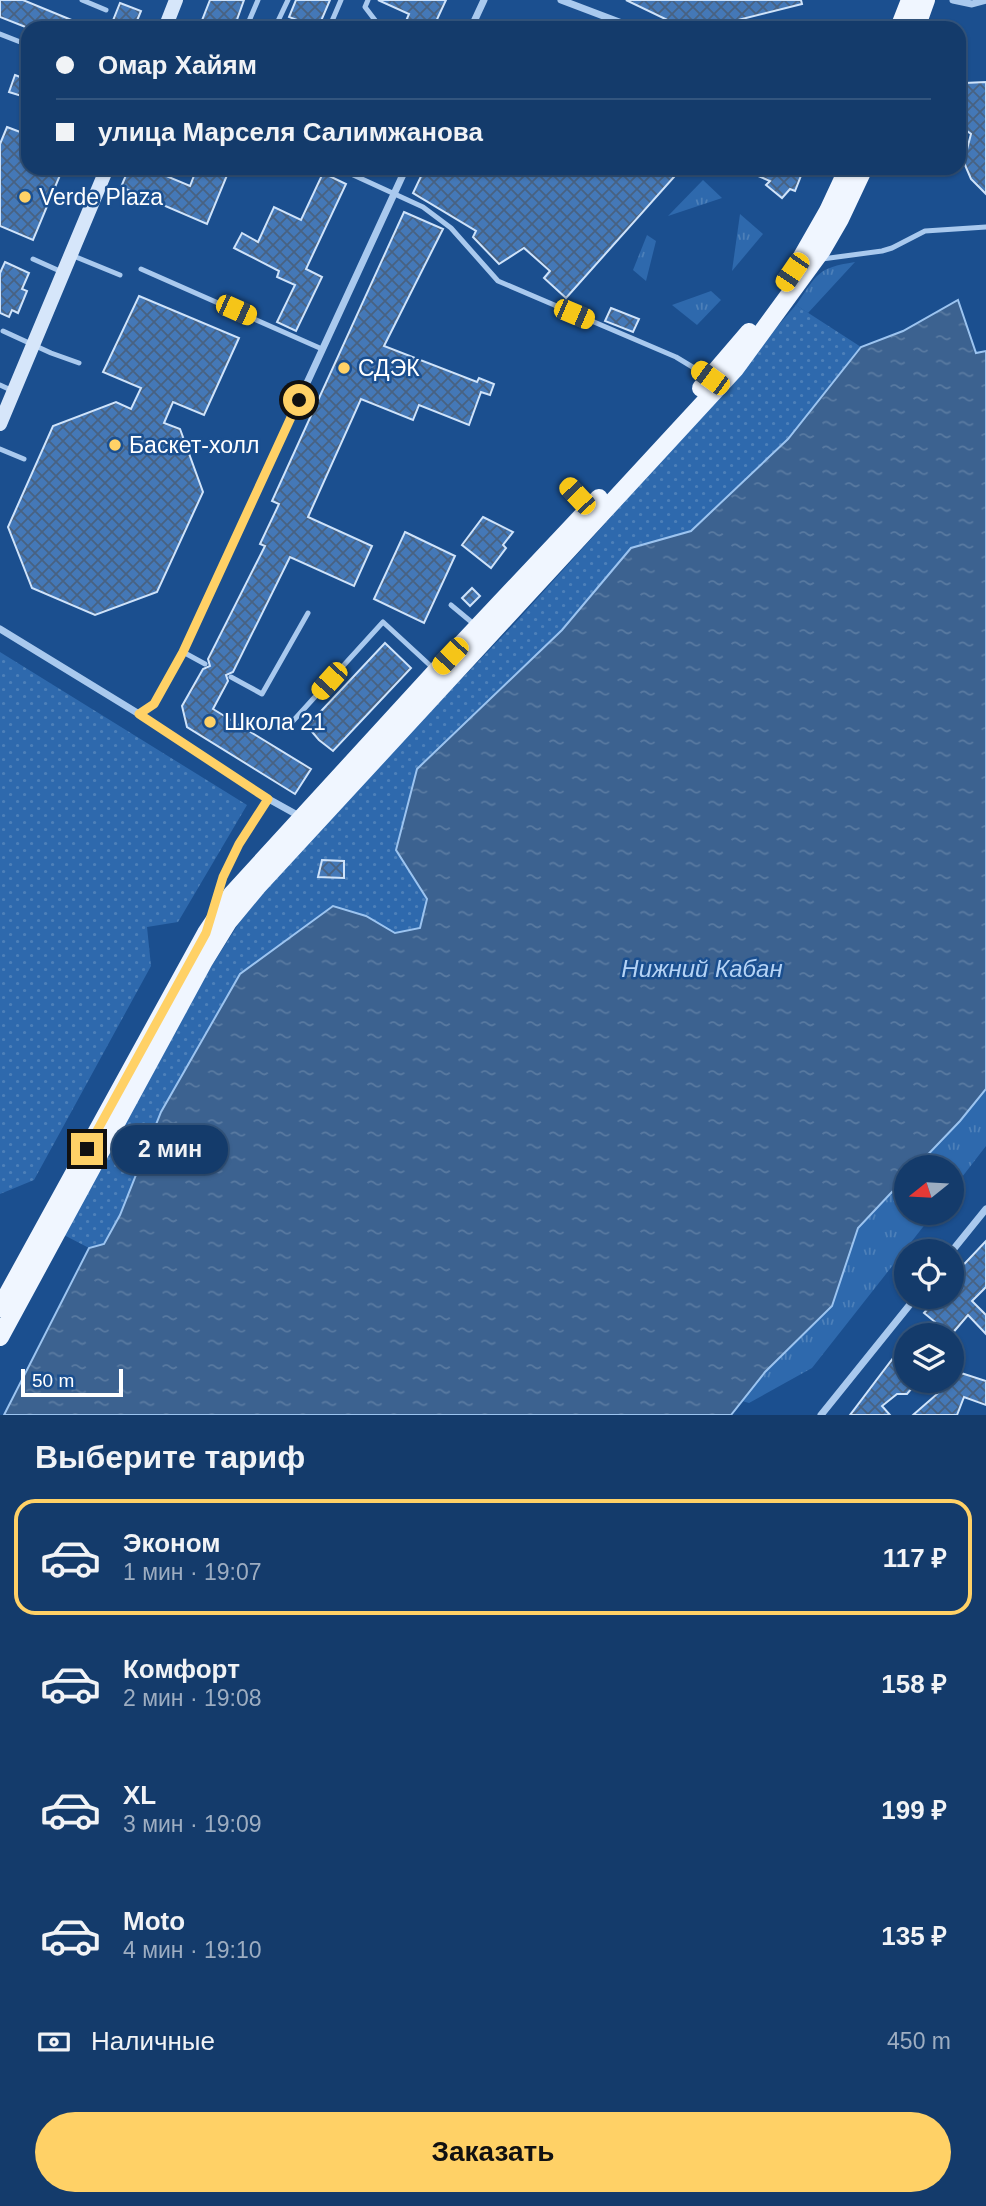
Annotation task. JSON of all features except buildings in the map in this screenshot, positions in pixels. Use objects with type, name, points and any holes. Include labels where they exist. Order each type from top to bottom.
[{"type":"main road","points":[[902,21],[909,0]]},
{"type":"main road","points":[[918,21],[926,0]]},
{"type":"main road","points":[[0,1308],[206,933],[232,894],[710,378],[754,325],[807,250],[844,175]]},
{"type":"main road","points":[[0,1337],[204,961],[229,922],[266,877],[735,369],[815,260],[840,219],[861,175]]},
{"type":"street","points":[[168,21],[176,0]]},
{"type":"street","points":[[474,21],[484,0]]},
{"type":"street","points":[[561,0],[616,21]]},
{"type":"street","points":[[953,0],[972,4],[986,0]]},
{"type":"street","points":[[0,424],[104,175]]},
{"type":"street","points":[[139,714],[154,704],[183,652],[402,175]]},
{"type":"street","points":[[0,629],[139,714],[268,799],[302,817]]},
{"type":"street","points":[[206,933],[223,877],[239,844],[268,799]]},
{"type":"street","points":[[962,1239],[985,1213]]},
{"type":"street","points":[[821,1415],[906,1309]]},
{"type":"lane","points":[[82,0],[106,10]]},
{"type":"lane","points":[[249,21],[258,0]]},
{"type":"lane","points":[[278,21],[288,0]]},
{"type":"lane","points":[[333,21],[341,0]]},
{"type":"lane","points":[[368,0],[365,7],[376,21]]},
{"type":"lane","points":[[0,34],[21,42]]},
{"type":"lane","points":[[354,175],[423,207],[451,228],[498,281],[676,357],[710,378]]},
{"type":"lane","points":[[815,260],[882,251],[925,231],[986,227]]},
{"type":"lane","points":[[71,255],[121,275]]},
{"type":"lane","points":[[33,259],[64,273]]},
{"type":"lane","points":[[141,269],[322,349]]},
{"type":"lane","points":[[3,331],[51,354],[79,363]]},
{"type":"lane","points":[[0,385],[14,391]]},
{"type":"lane","points":[[0,449],[24,459]]},
{"type":"lane","points":[[565,483],[589,508]]},
{"type":"lane","points":[[451,605],[477,627]]},
{"type":"lane","points":[[230,677],[262,694],[307,613]]},
{"type":"lane","points":[[293,721],[383,622],[436,671]]},
{"type":"lane","points":[[183,652],[205,664]]},
{"type":"green space","points":[[703,180],[722,198],[668,216]]},
{"type":"green space","points":[[740,214],[763,234],[732,271]]},
{"type":"green space","points":[[647,235],[656,241],[646,281],[633,270]]},
{"type":"green space","points":[[855,262],[808,313],[796,305],[819,274],[832,267]]},
{"type":"green space","points":[[711,291],[721,300],[697,325],[672,305]]},
{"type":"green space","points":[[796,305],[861,347],[788,439],[691,531],[631,549],[562,630],[396,850],[427,899],[420,928],[395,933],[366,916],[240,974],[161,1112],[120,1215],[104,1244],[89,1248],[64,1235],[188,1003],[239,923],[292,856],[515,623]]},
{"type":"green space","points":[[0,652],[247,805],[178,922],[147,927],[151,966],[34,1180],[0,1194]]},
{"type":"green space","points":[[986,1089],[986,1146],[964,1174],[964,1155],[927,1155]]},
{"type":"green space","points":[[894,1190],[894,1225],[925,1225],[914,1239],[894,1239],[894,1264],[812,1368],[749,1403],[742,1401],[765,1372],[832,1306],[858,1228]]},
{"type":"water","name":"Нижний Кабан","points":[[958,300],[976,353],[986,351],[986,1089],[927,1155],[894,1155],[894,1190],[858,1228],[832,1306],[765,1372],[731,1415],[4,1415],[89,1248],[104,1244],[120,1215],[161,1112],[240,974],[333,906],[366,916],[395,933],[420,928],[427,899],[396,850],[417,769],[562,630],[631,548],[691,531],[788,439],[861,347],[903,331]]},
{"type":"place","name":"Verde Plaza","points":[[25,197]]},
{"type":"place","name":"СДЭК","points":[[344,368]]},
{"type":"place","name":"Баскет-холл","points":[[115,445]]},
{"type":"place","name":"Школа 21","points":[[210,722]]},
{"type":"route","points":[[87,1149],[206,933],[223,877],[239,844],[268,799],[139,714],[154,704],[183,652],[299,400]]}]
